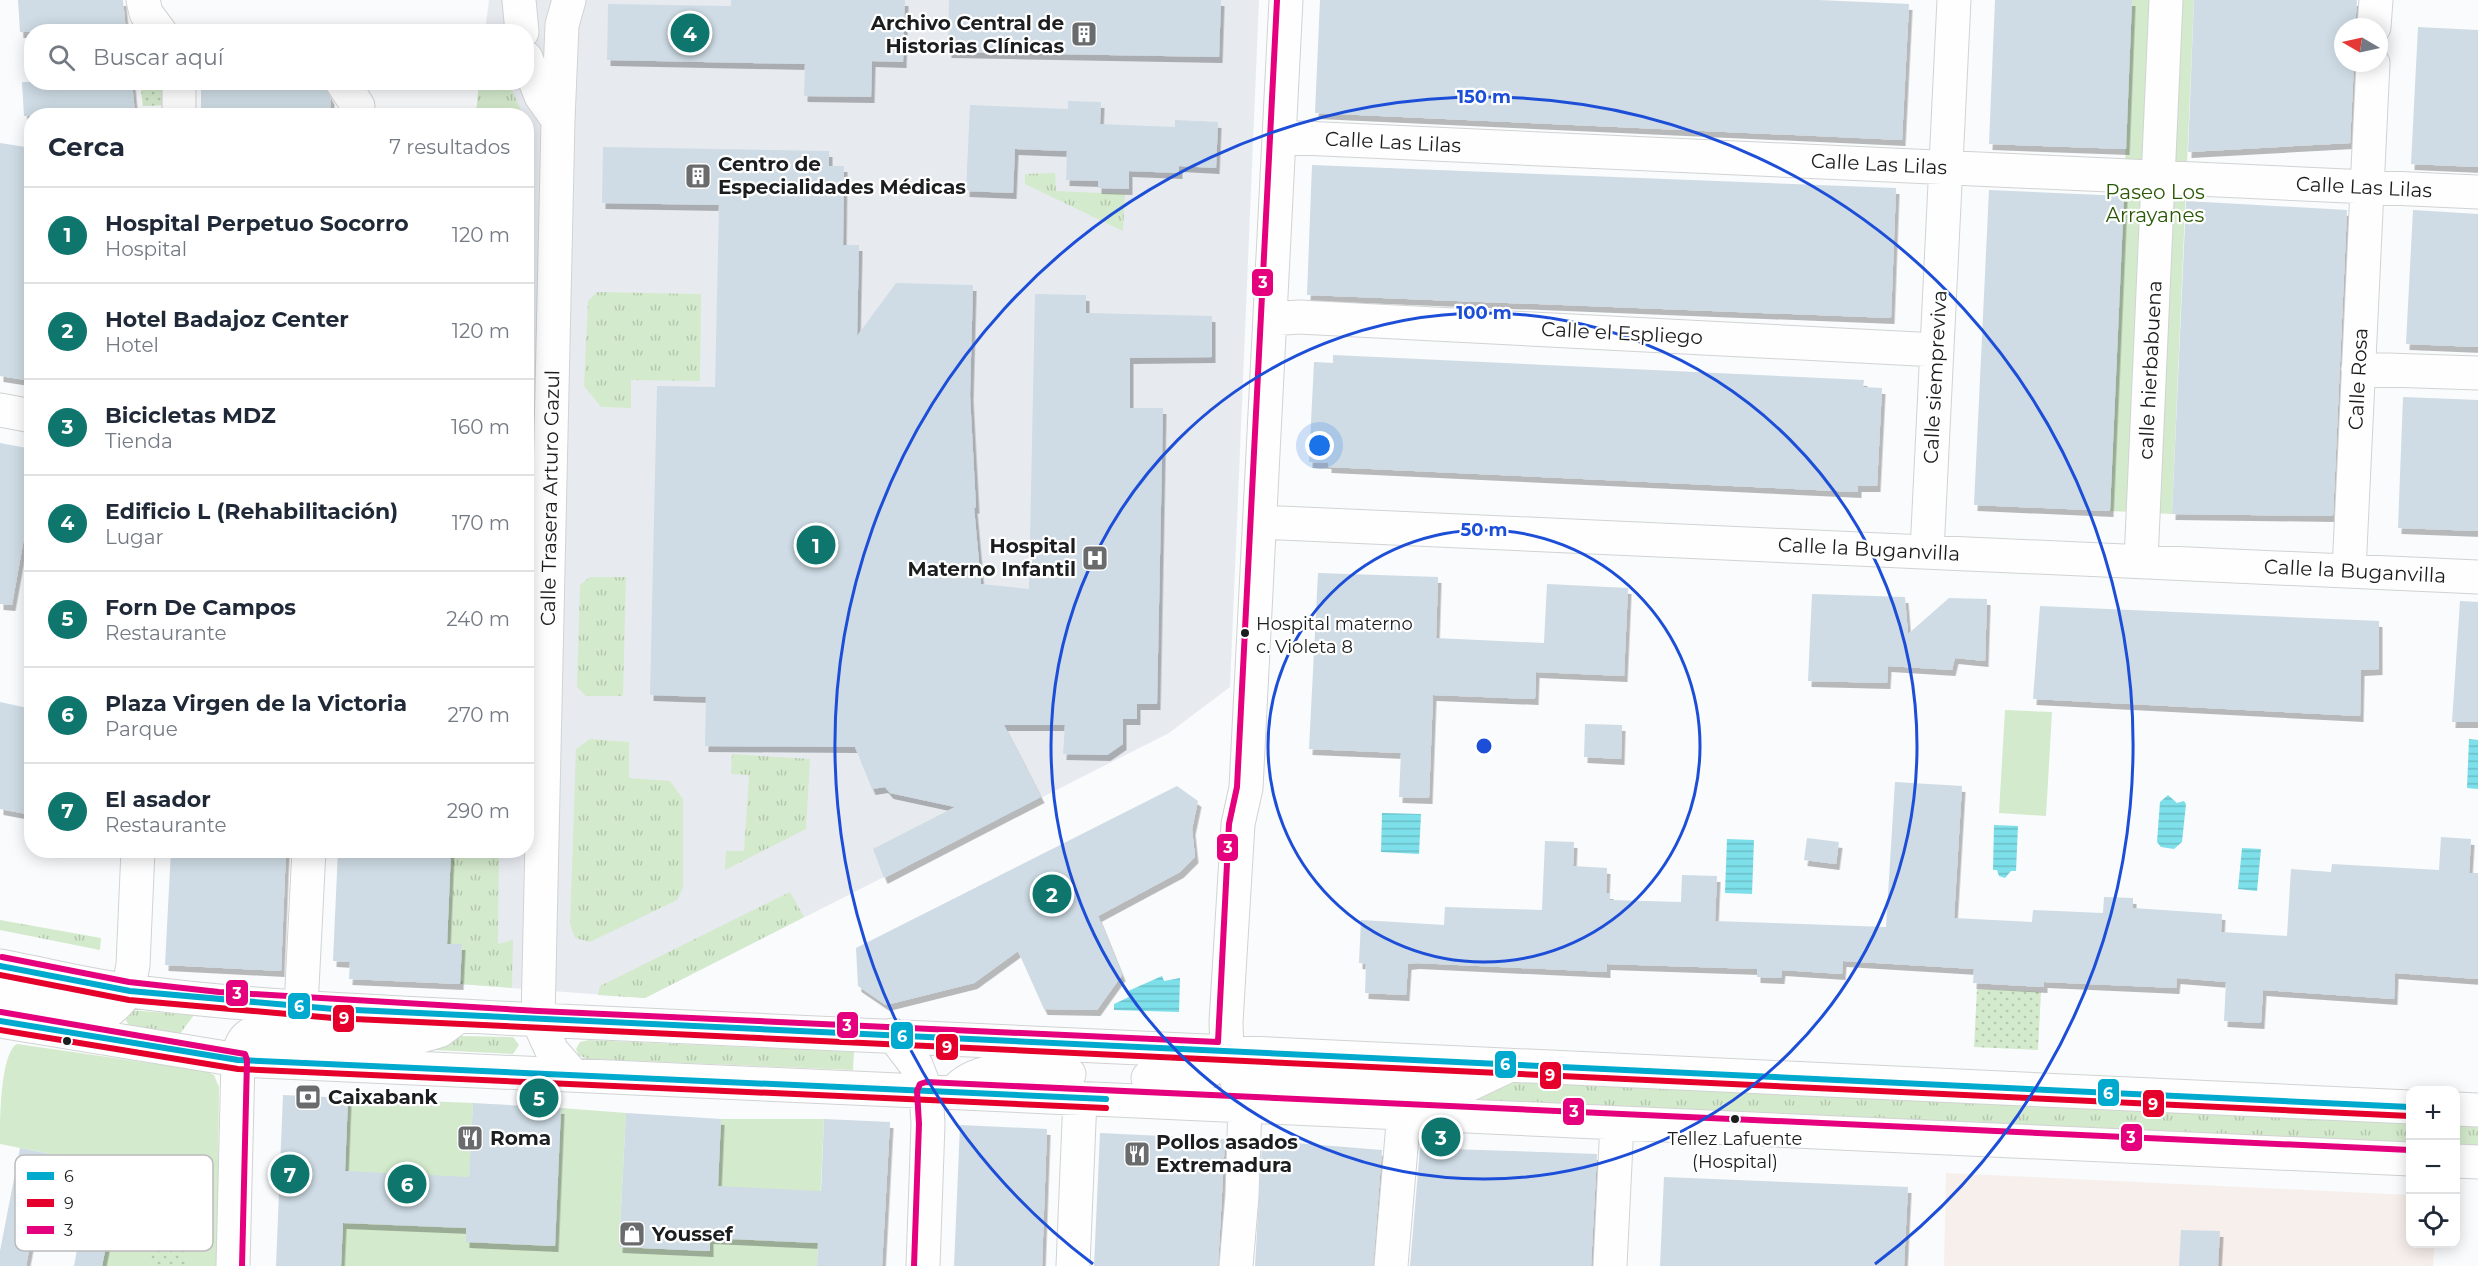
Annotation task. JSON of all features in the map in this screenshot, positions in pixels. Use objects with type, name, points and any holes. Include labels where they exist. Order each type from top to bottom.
[{"type":"street","points":[[143,0],[146,13],[154,24]]},
{"type":"street","points":[[519,0],[521,24]]},
{"type":"street","name":"Calle Trasera Arturo Gazul","points":[[538,1020],[539,459],[562,25],[569,0]]},
{"type":"street","points":[[1245,1105],[1227,1051],[1238,824],[1246,788],[1261,522],[1286,0]]},
{"type":"street","name":"Calle siempreviva","points":[[1927,552],[1954,0]]},
{"type":"street","name":"calle hierbabuena","points":[[2141,561],[2166,0]]},
{"type":"street","points":[[2375,18],[2376,0]]},
{"type":"street","name":"Calle Rosa","points":[[2349,571],[2373,72]]},
{"type":"street","points":[[534,78],[541,96],[558,120]]},
{"type":"street","points":[[178,90],[179,108]]},
{"type":"street","points":[[347,90],[358,108]]},
{"type":"street","name":"Calle Las Lilas","points":[[1280,137],[2478,192]]},
{"type":"street","name":"Calle el Espliego","points":[[1270,319],[1299,316],[1937,350]]},
{"type":"street","points":[[2358,369],[2478,374]]},
{"type":"street","points":[[0,410],[24,414]]},
{"type":"street","name":"Calle la Buganvilla","points":[[1261,522],[2478,577]]},
{"type":"street","points":[[0,1020],[12,1010],[14,1001],[100,1013],[108,1011],[128,991],[133,965],[138,858]]},
{"type":"street","points":[[301,1007],[309,858]]},
{"type":"street","points":[[0,966],[128,991],[301,1007],[2406,1107]]},
{"type":"street","points":[[233,1266],[238,1060],[240,1046],[247,1035],[260,1030],[418,1037],[439,1031],[459,1016]]},
{"type":"street","points":[[0,1020],[238,1060],[2406,1159]]},
{"type":"street","points":[[538,1020],[552,1051],[573,1075]]},
{"type":"street","points":[[893,1035],[940,1091]]},
{"type":"street","points":[[923,1266],[928,1124],[940,1091],[975,1075],[998,1071],[1195,1080],[1212,1069],[1227,1051]]},
{"type":"street","points":[[1236,1266],[1242,1196],[1245,1105],[1249,1092],[1256,1086],[1273,1079],[1468,1085],[1510,1064]]},
{"type":"street","points":[[1073,1266],[1080,1098]]},
{"type":"street","points":[[2460,1109],[2478,1110]]},
{"type":"street","points":[[1391,1266],[1404,1112]]},
{"type":"street","points":[[1610,1266],[1617,1123]]},
{"type":"street","points":[[2460,1161],[2478,1162]]},
{"type":"shaded area","points":[[489,0],[1259,0],[1230,687],[1169,733],[645,998],[460,984],[462,945],[447,944],[451,858],[534,858],[534,108],[477,108],[478,90],[534,90],[534,24],[486,24]]},
{"type":"shaded area","points":[[1946,1173],[2406,1195],[2406,1248],[2435,1248],[2433,1266],[1944,1266]]},
{"type":"green space","name":"Paseo Los Arrayanes","points":[[2132,0],[2194,0],[2172,514],[2110,511]]},
{"type":"green space","points":[[141,90],[173,90],[174,105],[143,106]]},
{"type":"green space","points":[[478,90],[512,90],[520,108],[477,108]]},
{"type":"green space","points":[[1055,173],[1056,191],[1125,194],[1123,231],[1025,184],[1025,174]]},
{"type":"green space","points":[[597,292],[701,294],[700,381],[631,380],[631,408],[601,407],[584,386],[588,301]]},
{"type":"green space","points":[[590,577],[626,577],[623,696],[586,696],[577,687],[580,585]]},
{"type":"green space","points":[[2005,710],[2052,712],[2046,816],[1999,813]]},
{"type":"green space","points":[[590,739],[629,742],[629,778],[670,781],[683,799],[683,888],[677,900],[590,942],[575,938],[570,924],[576,749]]},
{"type":"green space","points":[[732,754],[810,759],[806,829],[725,870],[726,851],[744,851],[749,775],[731,774]]},
{"type":"green space","points":[[451,858],[499,858],[498,944],[513,940],[512,988],[460,984],[462,945],[447,944]]},
{"type":"green space","points":[[790,892],[804,917],[645,998],[598,995],[600,986]]},
{"type":"green space","points":[[0,920],[101,938],[100,950],[0,930]]},
{"type":"green space","points":[[1977,989],[2041,992],[2038,1050],[1974,1047]]},
{"type":"green space","points":[[128,1010],[194,1015],[179,1035],[131,1030],[126,1020]]},
{"type":"green space","points":[[461,1036],[513,1037],[519,1045],[513,1054],[434,1050]]},
{"type":"green space","points":[[589,1040],[854,1052],[853,1070],[589,1059],[579,1056],[576,1049],[580,1042]]},
{"type":"green space","points":[[17,1044],[205,1071],[214,1075],[219,1087],[217,1266],[102,1266],[105,1251],[213,1251],[213,1155],[56,1155],[0,1144],[4,1074],[11,1050]]},
{"type":"green space","points":[[1501,1081],[2406,1120],[2406,1143],[1472,1100]]},
{"type":"green space","points":[[348,1098],[473,1103],[466,1241],[554,1246],[561,1108],[626,1113],[619,1247],[709,1251],[713,1186],[718,1181],[721,1119],[824,1119],[817,1266],[341,1266]]},
{"type":"green space","points":[[2460,1122],[2478,1123],[2478,1146],[2460,1145]]},
{"type":"green space","points":[[154,1251],[184,1251],[185,1266],[152,1266],[151,1254]]},
{"type":"water","points":[[2469,739],[2478,740],[2478,789],[2467,788]]},
{"type":"water","points":[[2168,795],[2177,803],[2184,801],[2186,804],[2182,842],[2174,849],[2161,847],[2157,842],[2160,802]]},
{"type":"water","points":[[1382,813],[1421,814],[1419,854],[1381,852]]},
{"type":"water","points":[[1994,825],[2018,826],[2016,871],[2011,871],[2005,878],[1999,876],[1997,870],[1993,870]]},
{"type":"water","points":[[1727,839],[1754,840],[1752,894],[1725,893]]},
{"type":"water","points":[[2242,848],[2261,849],[2257,891],[2238,889]]},
{"type":"water","points":[[1162,976],[1164,981],[1180,978],[1179,1012],[1114,1010],[1114,1004],[1129,997],[1126,992]]},
{"type":"building","points":[[18,0],[123,0],[125,24],[24,24],[24,32],[20,32]]},
{"type":"building","points":[[731,0],[905,0],[903,62],[872,61],[871,97],[804,96],[805,64],[607,60],[608,4],[731,6]]},
{"type":"building","name":"Archivo Central de Historias Clínicas","points":[[949,0],[1221,0],[1219,57],[948,52]]},
{"type":"building","points":[[1320,0],[1818,0],[1909,4],[1902,140],[1315,113]]},
{"type":"building","points":[[1995,0],[2132,0],[2126,149],[1989,144]]},
{"type":"building","points":[[2194,0],[2357,0],[2356,18],[2334,18],[2334,72],[2354,72],[2350,143],[2188,152]]},
{"type":"building","points":[[2418,27],[2478,30],[2478,167],[2411,164]]},
{"type":"building","points":[[22,82],[24,82],[24,90],[133,90],[134,108],[24,108],[24,116]]},
{"type":"building","points":[[201,90],[326,90],[331,99],[330,108],[201,108]]},
{"type":"building","points":[[1068,101],[1101,102],[1100,124],[1175,127],[1175,120],[1218,122],[1216,168],[1179,166],[1179,173],[1129,171],[1129,189],[1098,188],[1098,181],[1066,180],[1067,151],[1015,149],[1013,193],[966,191],[970,105],[1068,109]]},
{"type":"building","points":[[0,143],[24,147],[24,380],[0,376]]},
{"type":"building","points":[[603,147],[829,151],[829,166],[844,166],[843,245],[859,245],[857,336],[896,283],[973,285],[970,395],[976,508],[974,507],[981,584],[1029,589],[1035,294],[1086,295],[1086,313],[1212,316],[1212,357],[1130,358],[1130,408],[1163,408],[1157,704],[1137,704],[1137,719],[1123,719],[1123,744],[1107,755],[1063,754],[1065,725],[1004,725],[1041,797],[884,878],[873,849],[955,807],[890,793],[885,787],[872,789],[855,747],[705,746],[706,697],[650,695],[657,386],[715,387],[719,205],[602,203]]},
{"type":"building","points":[[1312,165],[1896,188],[1891,318],[1307,295]]},
{"type":"building","points":[[1989,190],[2124,196],[2110,511],[1974,505]]},
{"type":"building","points":[[2186,201],[2347,210],[2333,516],[2172,514]]},
{"type":"building","points":[[2413,210],[2478,214],[2478,347],[2406,344]]},
{"type":"building","points":[[1333,355],[1864,380],[1863,387],[1882,388],[1877,486],[1858,486],[1858,492],[1328,467],[1328,463],[1309,462],[1314,362],[1333,363]]},
{"type":"building","points":[[2403,397],[2478,400],[2478,531],[2398,528]]},
{"type":"building","points":[[0,443],[24,448],[24,538],[12,605],[0,604]]},
{"type":"building","points":[[1318,573],[1438,577],[1436,638],[1544,643],[1547,584],[1628,588],[1624,676],[1536,672],[1535,699],[1433,695],[1429,798],[1399,797],[1401,753],[1309,749]]},
{"type":"building","points":[[1812,594],[1905,597],[1908,634],[1949,598],[1987,599],[1985,661],[1955,658],[1952,670],[1888,666],[1887,683],[1808,681]]},
{"type":"building","points":[[2460,601],[2478,602],[2478,722],[2452,722]]},
{"type":"building","points":[[2040,606],[2379,621],[2379,669],[2361,670],[2360,716],[2033,699]]},
{"type":"building","points":[[0,702],[24,707],[24,814],[0,809]]},
{"type":"building","points":[[1585,724],[1622,725],[1621,759],[1584,757]]},
{"type":"building","points":[[1895,782],[1962,786],[1954,918],[2032,922],[2033,910],[2103,913],[2104,897],[2133,898],[2133,908],[2222,914],[2221,932],[2287,936],[2291,869],[2331,872],[2332,864],[2439,870],[2441,837],[2471,839],[2469,873],[2478,873],[2478,979],[2395,973],[2394,999],[2263,990],[2261,1023],[2224,1021],[2226,982],[2177,978],[2176,988],[2044,982],[2044,987],[1973,983],[1974,969],[1843,961],[1842,974],[1782,970],[1781,978],[1757,977],[1757,969],[1607,964],[1607,972],[1416,963],[1408,964],[1406,995],[1365,993],[1366,964],[1359,963],[1361,920],[1444,925],[1445,907],[1542,910],[1545,841],[1574,842],[1573,866],[1607,868],[1606,893],[1610,893],[1610,900],[1681,902],[1682,875],[1717,876],[1715,921],[1886,927]]},
{"type":"building","points":[[1177,786],[1198,801],[1192,829],[1195,857],[1180,872],[1098,916],[1122,975],[1097,1010],[1044,1009],[1018,951],[974,983],[886,1005],[858,986],[856,948]]},
{"type":"building","points":[[1807,838],[1839,842],[1836,864],[1804,860]]},
{"type":"building","points":[[171,858],[286,858],[281,971],[165,965]]},
{"type":"building","points":[[338,858],[451,858],[447,944],[462,944],[460,984],[349,979],[350,962],[333,961]]},
{"type":"building","points":[[283,1095],[348,1098],[345,1171],[469,1177],[473,1103],[561,1108],[555,1246],[466,1242],[466,1228],[343,1223],[341,1266],[276,1266]]},
{"type":"building","points":[[626,1113],[721,1119],[718,1186],[821,1191],[824,1119],[890,1122],[882,1266],[817,1266],[818,1243],[710,1238],[710,1251],[619,1247]]},
{"type":"building","points":[[960,1125],[1047,1129],[1042,1266],[954,1266]]},
{"type":"building","points":[[1100,1133],[1225,1139],[1218,1266],[1094,1266]]},
{"type":"building","points":[[1283,1142],[1382,1150],[1373,1266],[1255,1266],[1262,1145],[1282,1148]]},
{"type":"building","points":[[20,1148],[56,1155],[19,1155]]},
{"type":"building","points":[[1420,1148],[1597,1154],[1591,1266],[1410,1266]]},
{"type":"building","points":[[15,1174],[15,1251],[29,1251],[26,1266],[0,1266],[0,1251]]},
{"type":"building","points":[[1664,1177],[1908,1187],[1904,1266],[1660,1266]]},
{"type":"building","points":[[2181,1230],[2220,1231],[2218,1266],[2179,1266]]},
{"type":"building","points":[[77,1251],[105,1251],[102,1266],[74,1266]]},
{"type":"transit line","name":"3","points":[[2,957],[129,982],[219,992],[538,1011],[1218,1042],[1229,824],[1237,787],[1277,0]]},
{"type":"transit line","name":"6","points":[[0,966],[130,991],[334,1009],[2406,1107]]},
{"type":"transit line","name":"9","points":[[0,975],[129,1000],[333,1018],[2406,1116]]},
{"type":"transit line","name":"3","points":[[1,1012],[245,1054],[247,1060],[242,1266]]},
{"type":"transit line","name":"6","points":[[0,1021],[238,1060],[1106,1099]]},
{"type":"transit line","name":"9","points":[[0,1030],[238,1069],[1106,1108]]},
{"type":"transit line","name":"3","points":[[914,1266],[919,1124],[917,1091],[920,1084],[926,1082],[2406,1150]]},
{"type":"place","name":"Edificio L (Rehabilitación)","points":[[690,33]]},
{"type":"place","name":"Archivo Central de Historias Clínicas","points":[[1084,34]]},
{"type":"place","name":"Centro de Especialidades Médicas","points":[[698,176]]},
{"type":"place","name":"Hospital Perpetuo Socorro","points":[[816,545]]},
{"type":"place","name":"Hospital Materno Infantil","points":[[1095,558]]},
{"type":"place","name":"Hospital materno c. Violeta 8","points":[[1245,633]]},
{"type":"place","name":"Hotel Badajoz Center","points":[[1052,894]]},
{"type":"place","name":"Caixabank","points":[[308,1097]]},
{"type":"place","name":"Forn De Campos","points":[[539,1098]]},
{"type":"place","name":"Tellez Lafuente (Hospital)","points":[[1735,1119]]},
{"type":"place","name":"Bicicletas MDZ","points":[[1441,1137]]},
{"type":"place","name":"Roma","points":[[470,1138]]},
{"type":"place","name":"Pollos asados Extremadura","points":[[1137,1154]]},
{"type":"place","name":"El asador","points":[[290,1174]]},
{"type":"place","name":"Plaza Virgen de la Victoria","points":[[407,1184]]},
{"type":"place","name":"Youssef","points":[[632,1234]]}]
